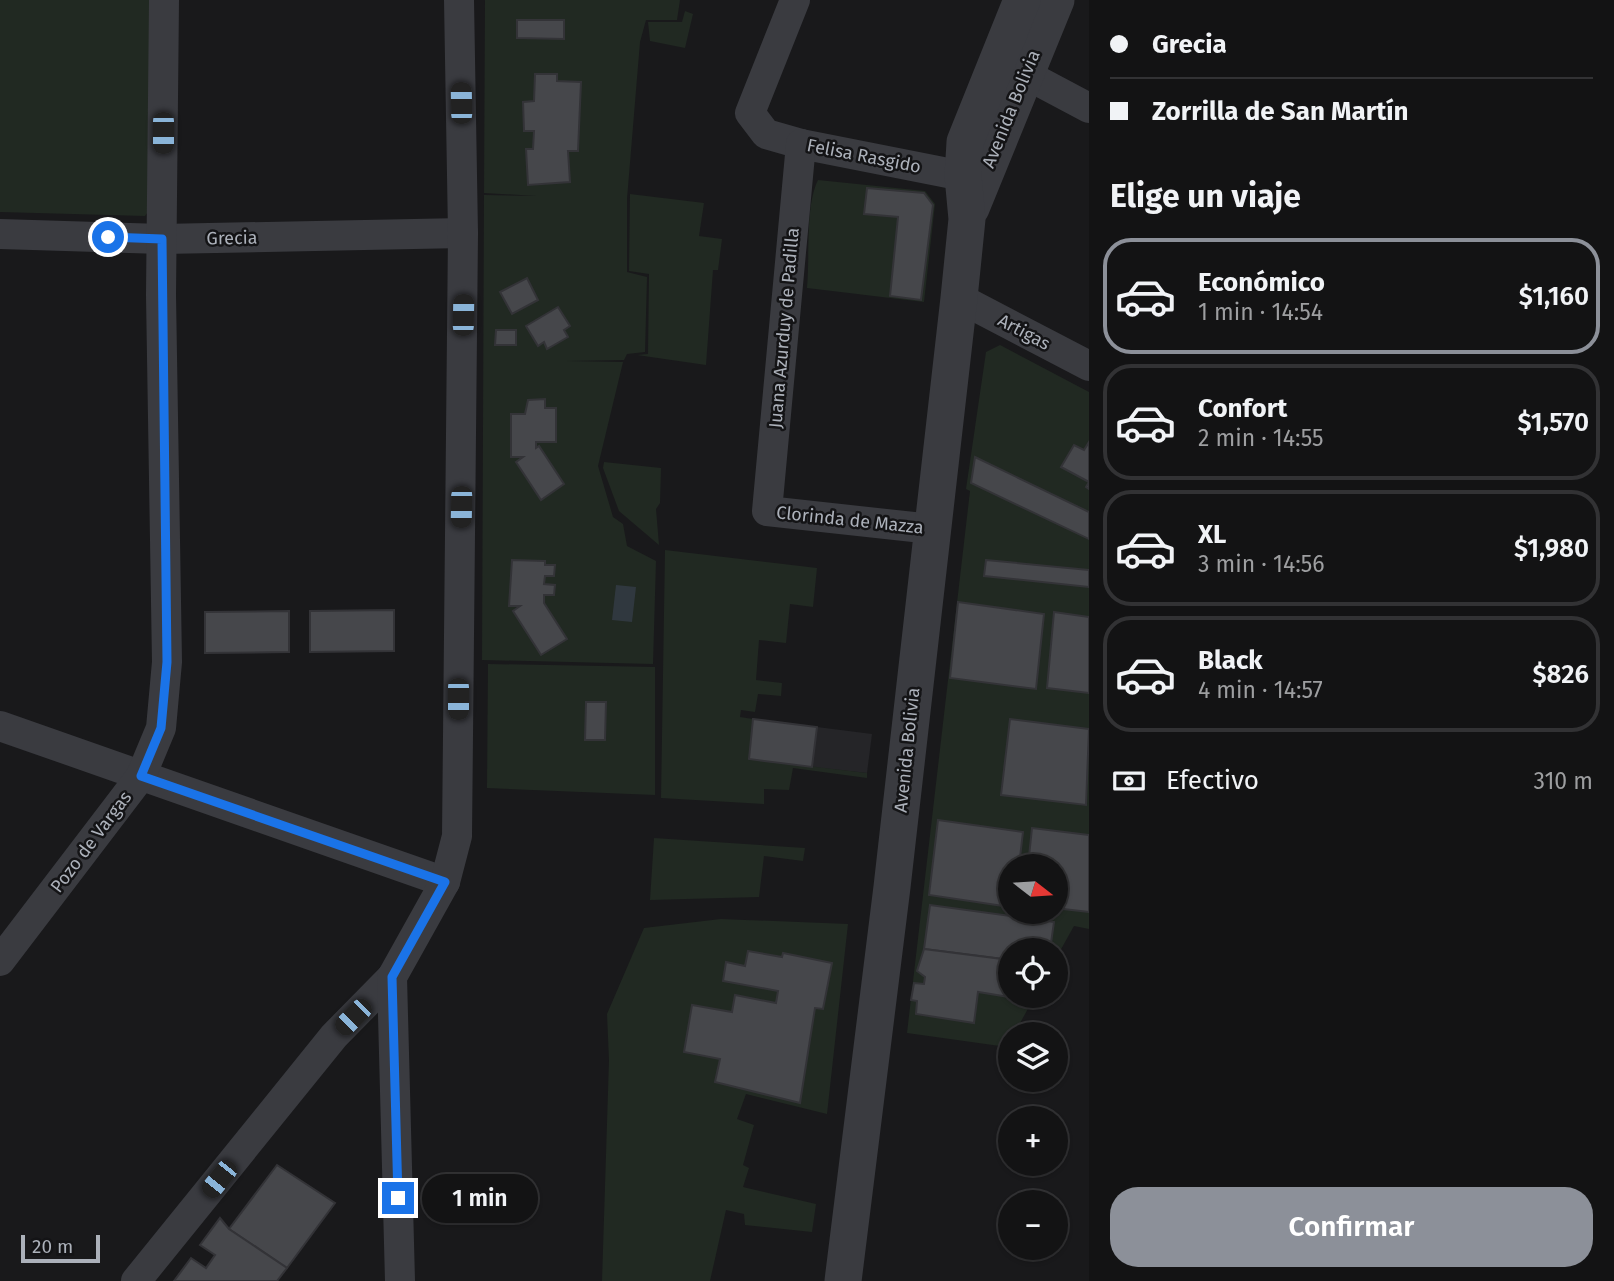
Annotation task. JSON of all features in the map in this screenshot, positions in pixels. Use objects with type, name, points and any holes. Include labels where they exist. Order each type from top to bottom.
[{"type":"street","name":"Pozo de Vargas","points":[[0,961],[141,776],[161,728],[167,662],[162,239],[164,0]]},
{"type":"street","points":[[136,1281],[334,1036],[392,977],[445,882],[457,836],[463,233],[459,0]]},
{"type":"street","name":"Felisa Rasgido","points":[[795,0],[750,113],[766,134],[801,144],[963,176]]},
{"type":"street","name":"Avenida Bolivia","points":[[843,1281],[959,298],[967,219],[963,176],[965,142],[1022,0]]},
{"type":"street","name":"Avenida Bolivia","points":[[967,219],[1056,0]]},
{"type":"street","points":[[1026,74],[1089,108]]},
{"type":"street","name":"Juana Azurduy de Padilla","points":[[767,511],[801,144]]},
{"type":"street","name":"Grecia","points":[[0,234],[162,239],[463,233]]},
{"type":"street","name":"Artigas","points":[[959,298],[1089,366]]},
{"type":"street","name":"Clorinda de Mazza","points":[[767,511],[932,529]]},
{"type":"street","points":[[0,726],[445,882]]},
{"type":"street","points":[[392,977],[400,1281]]},
{"type":"shaded area","points":[[0,0],[157,0],[155,202],[145,216],[0,212]]},
{"type":"shaded area","points":[[485,0],[680,0],[677,20],[646,20],[640,42],[627,199],[627,272],[647,277],[645,352],[627,354],[624,360],[567,361],[623,362],[598,466],[613,517],[623,524],[627,546],[656,561],[653,664],[482,660],[484,195],[537,196],[484,193]]},
{"type":"shaded area","points":[[685,11],[693,14],[685,48],[650,41],[648,22],[682,22]]},
{"type":"shaded area","points":[[818,180],[925,191],[935,204],[924,302],[807,288],[811,203]]},
{"type":"shaded area","points":[[630,194],[704,203],[699,236],[722,239],[718,270],[713,270],[706,365],[637,355],[648,354],[649,274],[629,271]]},
{"type":"shaded area","points":[[1000,345],[1089,392],[1089,929],[1074,926],[1067,938],[998,938],[998,1008],[1028,1008],[1021,1022],[998,1022],[998,1046],[907,1033],[970,491],[966,489],[986,352]]},
{"type":"shaded area","points":[[604,462],[661,468],[660,503],[656,509],[659,545],[619,511],[603,468]]},
{"type":"shaded area","points":[[665,550],[817,568],[813,607],[790,604],[786,643],[759,640],[756,680],[782,683],[781,696],[758,694],[755,712],[741,710],[740,717],[753,719],[749,759],[867,773],[867,778],[793,768],[789,790],[764,789],[764,804],[661,798]]},
{"type":"shaded area","points":[[616,585],[636,587],[632,622],[612,620]]},
{"type":"shaded area","points":[[488,664],[655,667],[655,795],[487,788]]},
{"type":"shaded area","points":[[817,727],[872,734],[867,773],[812,767]]},
{"type":"shaded area","points":[[654,838],[805,848],[803,861],[764,856],[759,897],[650,900]]},
{"type":"shaded area","points":[[721,919],[848,924],[827,1114],[746,1094],[737,1119],[754,1125],[743,1165],[749,1168],[743,1187],[816,1204],[812,1232],[745,1225],[744,1214],[726,1210],[710,1281],[602,1281],[609,1060],[607,1014],[644,928]]},
{"type":"building","points":[[517,20],[564,20],[564,39],[517,38]]},
{"type":"building","points":[[535,74],[557,74],[557,81],[581,82],[578,151],[568,151],[570,182],[528,185],[526,149],[533,149],[534,131],[524,131],[523,102],[534,101]]},
{"type":"building","points":[[867,188],[924,193],[933,205],[921,300],[890,296],[898,217],[864,214]]},
{"type":"building","points":[[527,278],[538,300],[512,314],[500,292]]},
{"type":"building","points":[[558,307],[570,326],[564,330],[568,337],[547,349],[544,342],[538,346],[526,326]]},
{"type":"building","points":[[496,330],[516,330],[516,345],[495,345]]},
{"type":"building","points":[[545,399],[545,408],[556,408],[556,442],[536,442],[536,448],[539,446],[564,484],[541,500],[516,462],[523,457],[511,457],[511,414],[525,414],[528,400]]},
{"type":"building","points":[[1089,442],[1089,482],[1061,467],[1074,445],[1084,450]]},
{"type":"building","points":[[975,457],[1089,512],[1089,539],[971,483]]},
{"type":"building","points":[[512,560],[545,561],[545,565],[555,565],[554,576],[545,576],[544,584],[555,585],[554,595],[544,595],[544,603],[567,639],[541,655],[513,611],[520,606],[509,606]]},
{"type":"building","points":[[986,560],[1089,570],[1089,587],[984,576]]},
{"type":"building","points":[[958,602],[1044,614],[1036,689],[950,678]]},
{"type":"building","points":[[394,610],[394,651],[310,652],[310,611]]},
{"type":"building","points":[[289,611],[289,652],[205,653],[205,612]]},
{"type":"building","points":[[1054,612],[1089,617],[1089,693],[1047,688]]},
{"type":"building","points":[[586,702],[606,702],[605,740],[585,740]]},
{"type":"building","points":[[753,719],[817,727],[812,767],[749,759]]},
{"type":"building","points":[[1010,719],[1089,729],[1086,805],[1001,795]]},
{"type":"building","points":[[938,820],[1023,832],[1020,854],[998,854],[998,905],[929,895]]},
{"type":"building","points":[[1032,828],[1089,835],[1089,912],[1068,910],[1068,854],[1029,854]]},
{"type":"building","points":[[930,905],[998,914],[998,924],[1054,924],[1052,938],[998,938],[998,958],[924,949]]},
{"type":"building","points":[[924,949],[998,958],[998,995],[978,992],[974,1023],[916,1014],[917,1001],[911,1000],[914,983],[924,984],[925,977],[917,971]]},
{"type":"building","points":[[748,951],[782,957],[783,953],[832,963],[823,1009],[815,1008],[800,1103],[715,1082],[720,1059],[684,1052],[692,1005],[732,1012],[735,995],[776,1003],[778,991],[723,981],[726,962],[745,966]]},
{"type":"building","points":[[277,1165],[335,1203],[287,1268],[229,1229]]},
{"type":"building","points":[[220,1218],[229,1229],[287,1268],[277,1281],[174,1281],[191,1258],[206,1268],[215,1255],[200,1245]]},
{"type":"route","points":[[108,237],[162,239],[167,662],[161,728],[141,776],[445,882],[392,977],[398,1198]]}]
